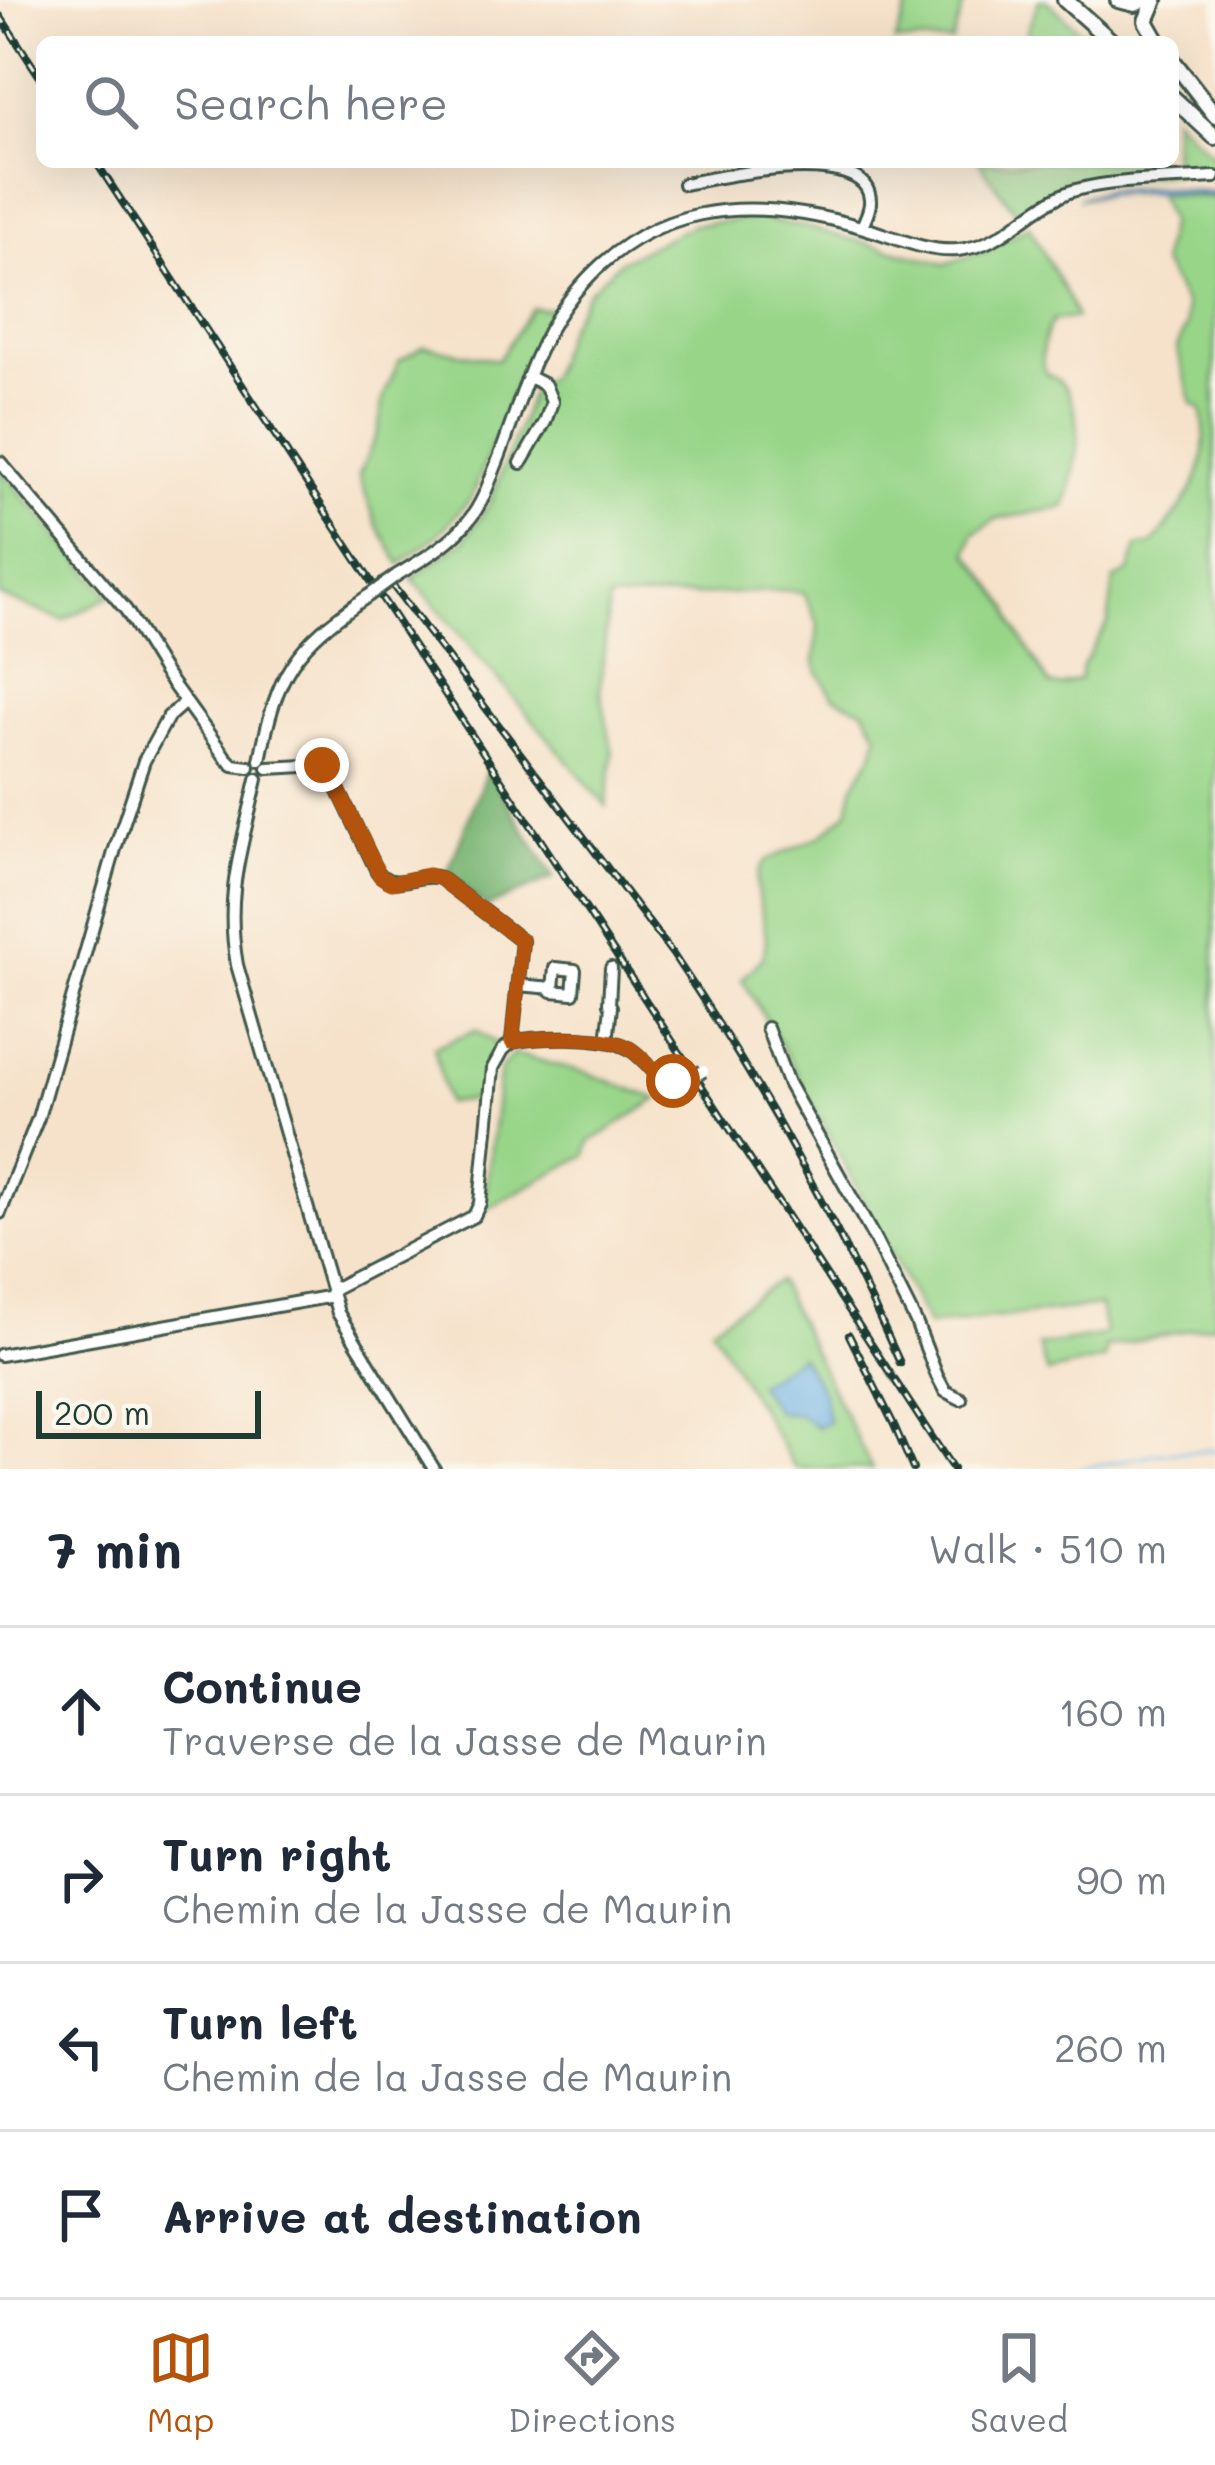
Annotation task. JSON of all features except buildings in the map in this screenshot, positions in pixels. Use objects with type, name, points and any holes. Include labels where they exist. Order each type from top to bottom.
[{"type":"main road","points":[[1065,0],[1105,36]]},
{"type":"main road","points":[[1118,0],[1135,4],[1144,0]]},
{"type":"main road","points":[[1154,0],[1146,21],[1155,36]]},
{"type":"main road","points":[[1179,69],[1215,115]]},
{"type":"main road","points":[[1179,104],[1215,137]]},
{"type":"street","points":[[684,184],[794,168]]},
{"type":"street","points":[[823,168],[864,184],[870,194],[862,227]]},
{"type":"street","points":[[434,1469],[347,1330],[332,1293],[232,939],[232,895],[256,779],[251,776],[259,765],[271,707],[292,663],[320,631],[439,548],[474,514],[550,327],[585,280],[630,243],[669,223],[713,211],[759,208],[807,214],[933,248],[959,250],[997,240],[1060,196],[1078,189],[1215,177]]},
{"type":"street","points":[[521,463],[552,402],[544,386],[529,376]]},
{"type":"street","points":[[0,462],[126,610],[184,702],[233,765],[322,765],[380,876],[392,883],[428,875],[440,878],[519,937],[522,948],[512,1042]]},
{"type":"street","points":[[0,1213],[38,1118],[144,761],[168,716],[184,702]]},
{"type":"street","points":[[607,1041],[611,968]]},
{"type":"street","points":[[518,985],[553,988]]},
{"type":"street","points":[[767,1028],[788,1083],[873,1236],[937,1376],[945,1391],[961,1399]]},
{"type":"street","points":[[0,1355],[332,1293],[473,1216],[479,1203],[494,1068],[512,1042],[607,1041],[628,1048],[665,1079],[683,1082],[698,1074]]},
{"type":"green space","points":[[911,0],[965,0],[954,36],[897,36]]},
{"type":"green space","points":[[1039,0],[1046,0],[1085,36],[1025,36]]},
{"type":"green space","points":[[1179,123],[1215,158],[1213,170],[1066,181],[1018,215],[983,168],[1179,168]]},
{"type":"green space","points":[[1157,194],[1215,198],[1215,1324],[1105,1348],[1105,1359],[1047,1373],[1038,1346],[1101,1336],[1105,1333],[1100,1306],[928,1325],[793,1066],[742,979],[760,960],[765,945],[759,871],[766,861],[822,835],[848,811],[853,787],[873,754],[878,734],[865,711],[833,696],[818,672],[818,624],[804,593],[609,600],[600,688],[613,754],[606,806],[412,578],[464,541],[490,503],[532,391],[549,377],[568,326],[589,291],[621,261],[693,225],[754,218],[945,264],[982,252],[1029,226],[1076,318],[1054,320],[1042,355],[1047,374],[1063,385],[1074,407],[1078,435],[1074,472],[1065,507],[994,520],[973,534],[968,553],[1009,607],[1014,625],[1050,685],[1080,679],[1082,666],[1108,623],[1114,580],[1129,572],[1137,547],[1153,544],[1177,513],[1195,482],[1204,449],[1201,409],[1192,403],[1177,348],[1187,325],[1185,304],[1161,262],[1169,221]]},
{"type":"green space","points":[[532,308],[551,309],[518,378],[472,497],[437,536],[400,564],[376,523],[359,475],[399,361],[424,346],[498,360]]},
{"type":"green space","points":[[0,469],[110,596],[63,620],[0,596]]},
{"type":"green space","points":[[487,770],[554,877],[487,907],[447,874]]},
{"type":"green space","points":[[476,1030],[500,1046],[479,1099],[447,1103],[434,1047]]},
{"type":"green space","points":[[514,1054],[587,1073],[658,1099],[590,1142],[586,1155],[484,1210],[500,1069]]},
{"type":"green space","points":[[778,1281],[872,1469],[795,1468],[711,1327]]},
{"type":"water","points":[[1153,187],[1215,192],[1215,196],[1129,193],[1078,199],[1105,190]]},
{"type":"water","points":[[800,1356],[823,1392],[828,1421],[817,1427],[798,1414],[777,1412],[757,1384]]},
{"type":"waterway","points":[[1080,1469],[1160,1453],[1215,1450]]},
{"type":"railway","points":[[0,16],[36,71]]},
{"type":"railway","points":[[100,168],[953,1469]]},
{"type":"railway","points":[[393,586],[705,1003],[795,1153],[900,1363]]},
{"type":"railway","points":[[849,1335],[913,1469]]},
{"type":"route","points":[[322,765],[380,876],[392,883],[428,875],[440,878],[522,941],[512,1042],[618,1043],[635,1052],[655,1074],[673,1081]]}]
